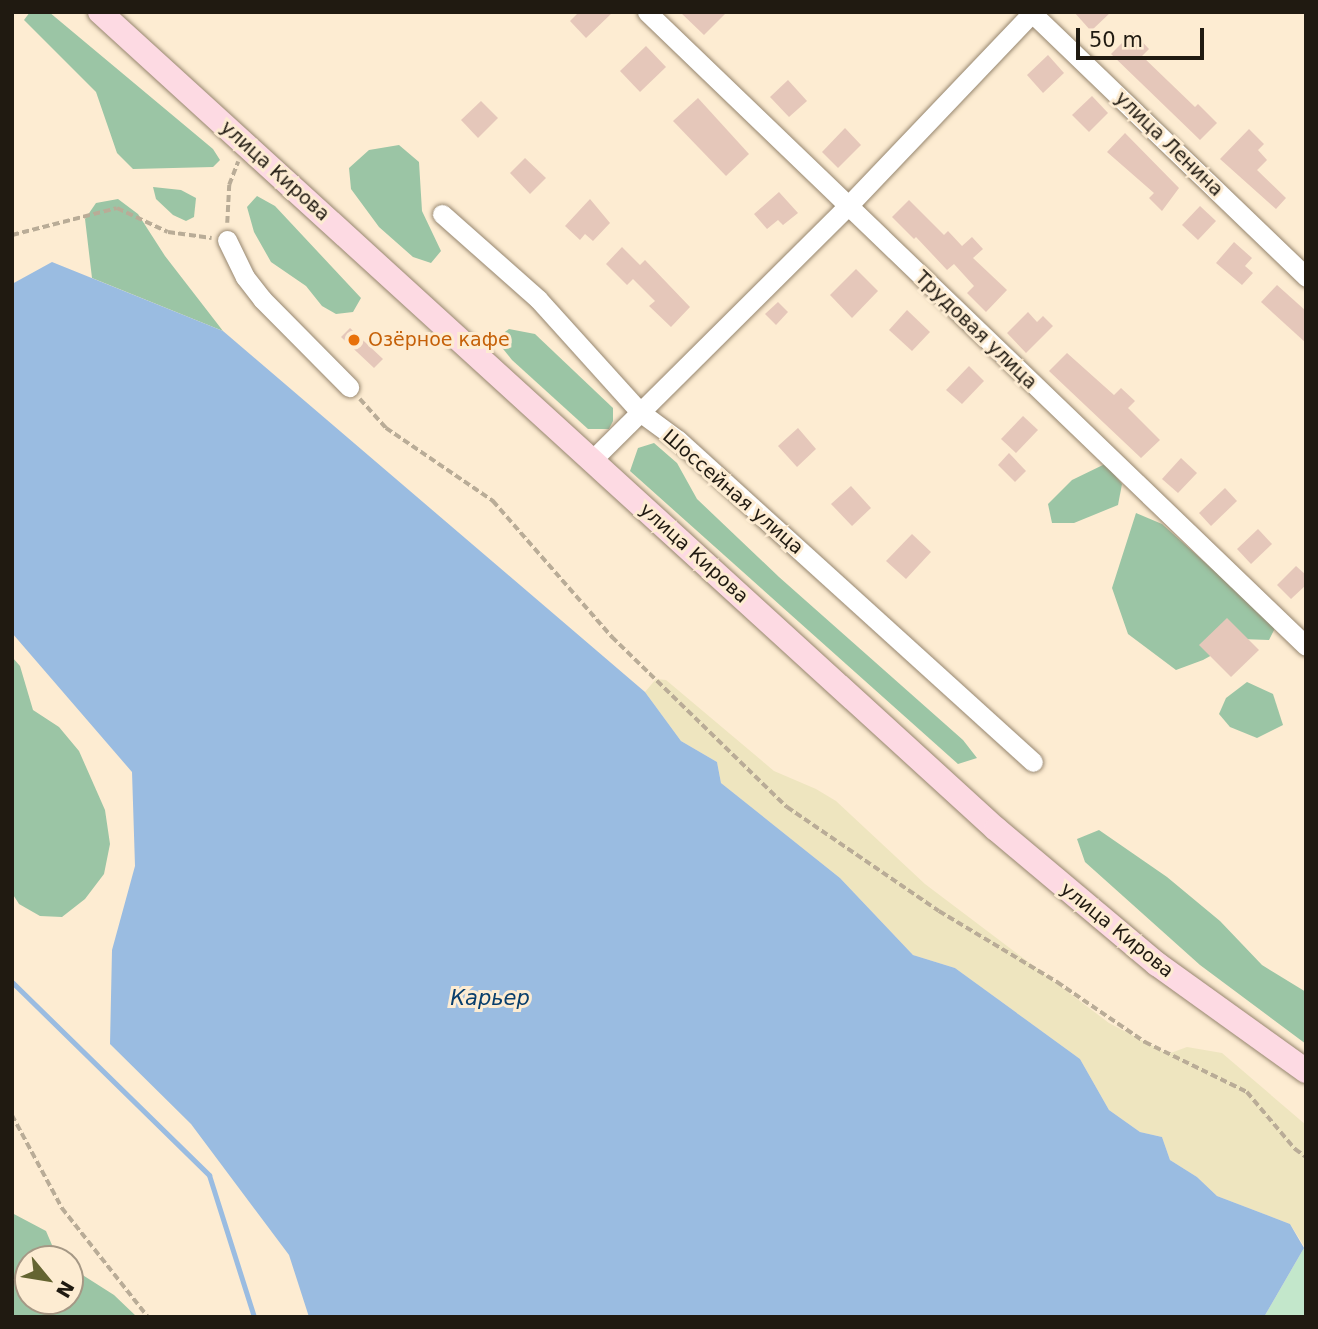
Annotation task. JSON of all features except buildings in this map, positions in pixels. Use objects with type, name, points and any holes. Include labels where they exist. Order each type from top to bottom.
[{"type":"main road","name":"улица Кирова","points":[[100,12],[996,829],[1157,964],[1306,1071]]},
{"type":"street","name":"Трудовая улица","points":[[648,12],[847,207],[1306,646]]},
{"type":"street","points":[[592,460],[847,207],[1032,13]]},
{"type":"street","name":"улица Ленина","points":[[1032,13],[1306,276]]},
{"type":"street","name":"Шоссейная улица","points":[[442,214],[538,299],[640,412],[678,440],[1033,762]]},
{"type":"street","points":[[227,240],[245,277],[262,299],[349,387]]},
{"type":"path","points":[[12,235],[117,208],[168,232],[227,240],[229,185],[245,144]]},
{"type":"path","points":[[349,387],[386,428],[493,501],[612,637],[787,807],[939,911],[1057,982],[1145,1042],[1247,1092],[1295,1149],[1306,1157]]},
{"type":"path","points":[[12,1115],[62,1208],[148,1317]]},
{"type":"green space","points":[[30,12],[49,12],[213,149],[220,160],[213,167],[133,169],[117,153],[96,92],[24,20]]},
{"type":"green space","points":[[399,145],[419,162],[422,211],[441,251],[431,263],[413,257],[379,227],[351,189],[349,168],[369,150]]},
{"type":"green space","points":[[153,187],[181,190],[196,198],[194,217],[186,221],[173,215],[156,199]]},
{"type":"green space","points":[[257,196],[275,206],[361,298],[353,312],[336,314],[322,306],[306,286],[271,262],[254,232],[247,207]]},
{"type":"green space","points":[[118,199],[138,214],[165,256],[223,331],[92,278],[85,219],[96,203]]},
{"type":"green space","points":[[509,329],[535,334],[613,408],[613,421],[609,429],[588,429],[512,360],[495,339]]},
{"type":"green space","points":[[654,443],[677,463],[697,499],[779,577],[963,740],[977,758],[958,764],[630,471],[638,448]]},
{"type":"green space","points":[[1105,464],[1122,484],[1118,505],[1074,523],[1052,523],[1048,504],[1072,480]]},
{"type":"green space","points":[[1136,513],[1162,524],[1276,626],[1269,640],[1241,639],[1203,660],[1176,670],[1128,634],[1112,588]]},
{"type":"green space","points":[[12,657],[20,666],[33,710],[59,727],[79,751],[105,810],[110,844],[104,874],[85,899],[62,917],[40,916],[19,904],[12,893]]},
{"type":"green space","points":[[1247,682],[1273,694],[1283,725],[1257,738],[1230,727],[1219,714],[1226,698]]},
{"type":"green space","points":[[1099,830],[1167,877],[1220,921],[1262,965],[1306,992],[1306,1044],[1200,965],[1085,862],[1077,839]]},
{"type":"green space","points":[[12,1213],[46,1231],[52,1245],[14,1245],[14,1315],[84,1315],[84,1276],[114,1295],[137,1317],[12,1317]]},
{"type":"green space","points":[[1304,1248],[1306,1317],[1264,1317]]},
{"type":"sand","points":[[656,679],[666,680],[774,771],[836,801],[925,884],[1109,1023],[1168,1054],[1187,1047],[1222,1053],[1306,1125],[1306,1249],[1290,1224],[1217,1196],[1197,1177],[1170,1160],[1162,1137],[1140,1132],[1109,1110],[1080,1059],[955,968],[913,955],[840,878],[721,783],[717,762],[681,741],[645,692]]},
{"type":"water","name":"Карьер","points":[[52,262],[223,331],[645,692],[681,741],[717,762],[721,783],[840,878],[913,955],[955,968],[1080,1059],[1109,1110],[1140,1132],[1162,1137],[1170,1160],[1197,1177],[1217,1196],[1290,1224],[1304,1248],[1264,1317],[309,1317],[289,1255],[191,1124],[110,1044],[112,950],[135,866],[132,772],[12,633],[12,284]]},
{"type":"waterway","points":[[12,982],[209,1175],[254,1317]]},
{"type":"place","name":"Озёрное кафе","points":[[354,340]]}]
